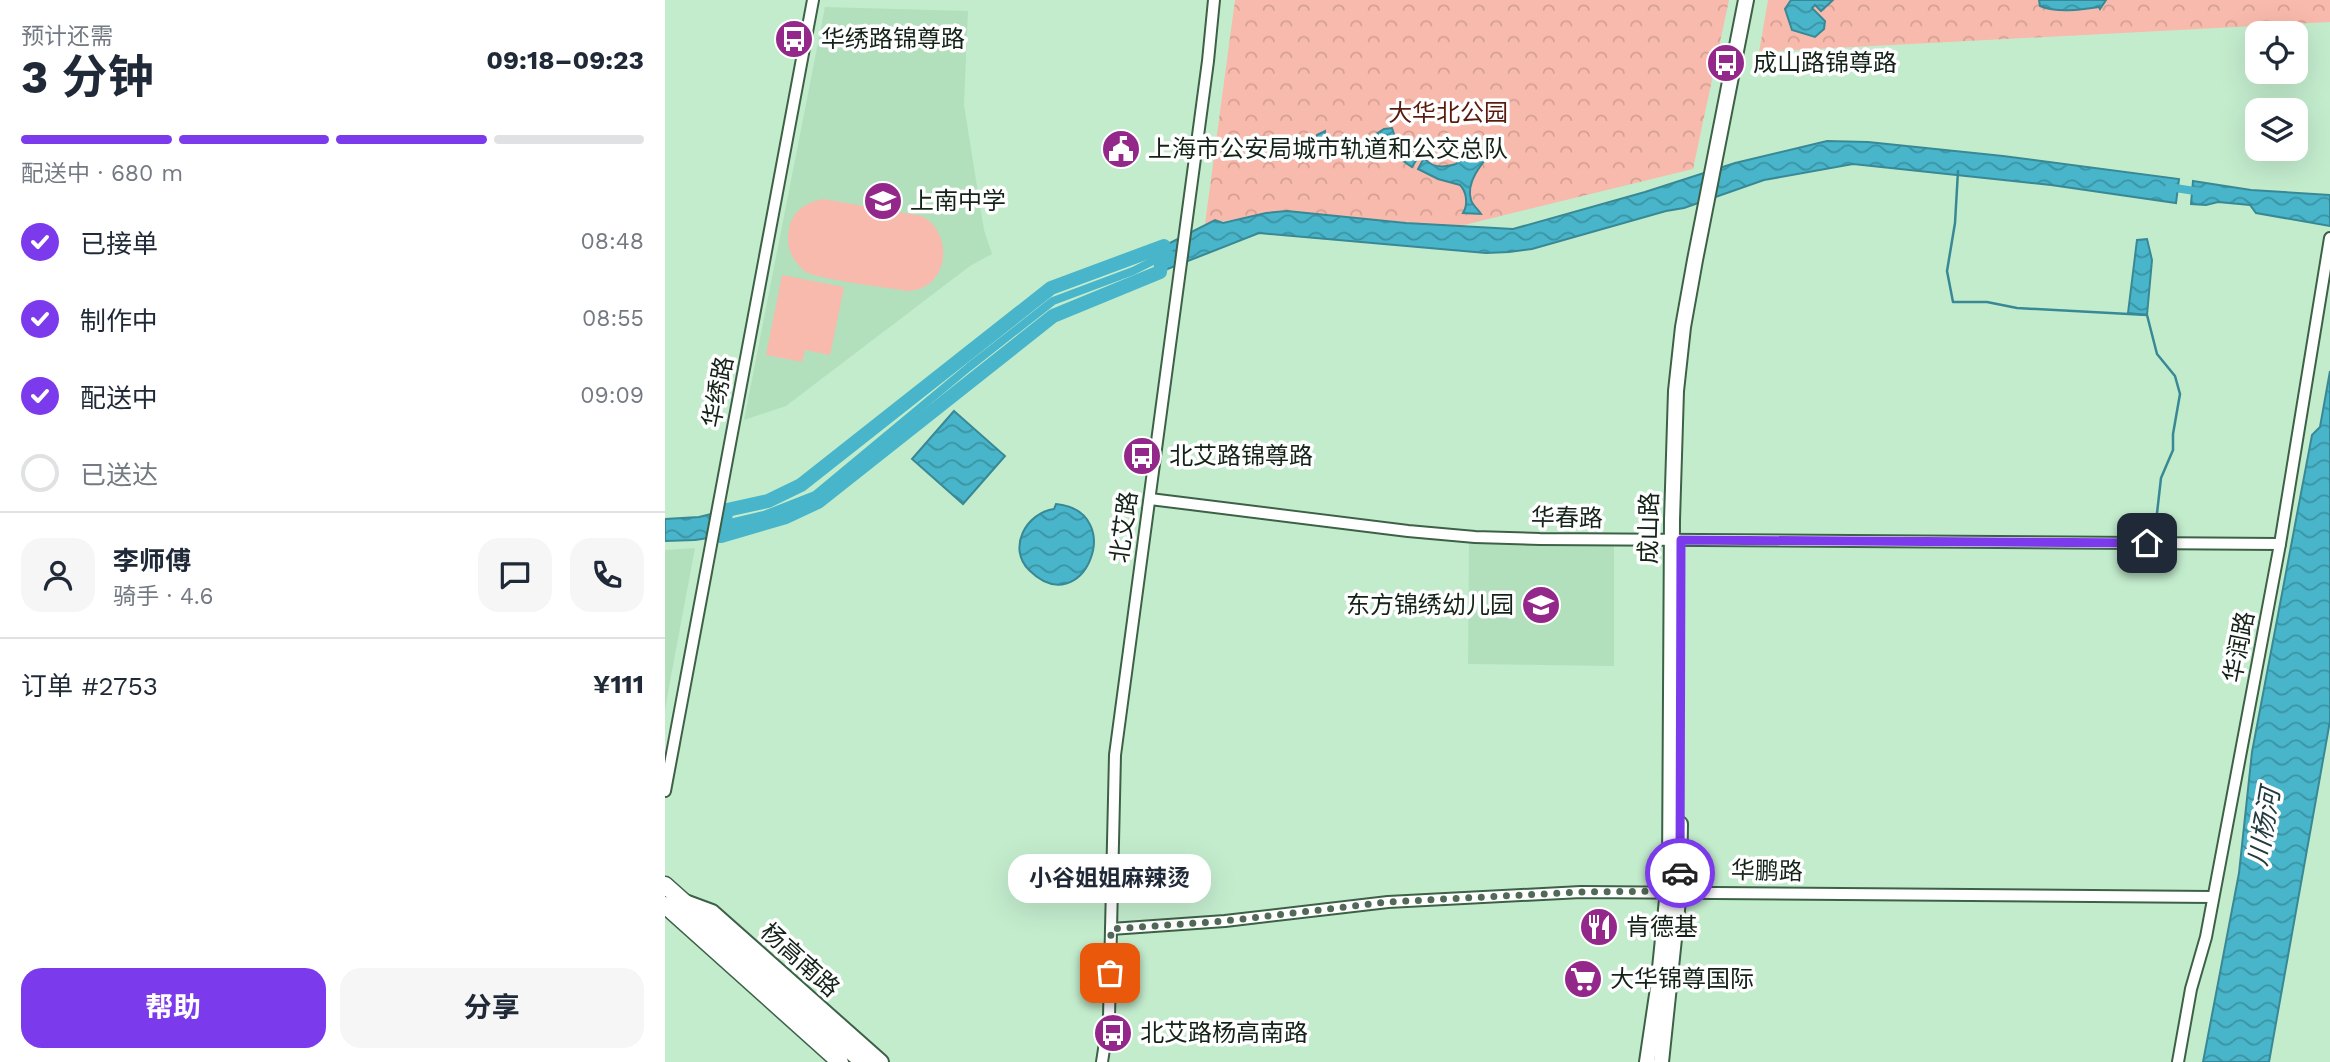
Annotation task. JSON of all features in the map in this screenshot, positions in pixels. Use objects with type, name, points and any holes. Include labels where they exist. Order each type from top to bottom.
[{"type":"highway","name":"杨高南路","points":[[665,885],[674,907],[796,1012],[863,1062]]},
{"type":"highway","name":"杨高南路","points":[[796,1012],[840,1062]]},
{"type":"main road","name":"成山路","points":[[1661,1062],[1674,891],[1671,773],[1676,540],[1685,393],[1711,204],[1746,0]]},
{"type":"main road","name":"成山路","points":[[1718,164],[1756,0]]},
{"type":"main road","name":"成山路","points":[[1647,1062],[1674,891]]},
{"type":"main road","name":"杨高南路","points":[[674,907],[691,938],[702,949],[831,1062]]},
{"type":"main road","name":"杨高南路","points":[[674,907],[712,912],[881,1062]]},
{"type":"street","name":"华绣路","points":[[665,791],[813,0]]},
{"type":"street","name":"北艾路","points":[[1102,1062],[1109,1017],[1115,755],[1214,0]]},
{"type":"street","name":"华润路","points":[[2178,1062],[2191,989],[2206,937],[2280,544],[2330,238]]},
{"type":"street","name":"华春路","points":[[1150,499],[1475,537],[2280,544]]},
{"type":"street","name":"华鹏路","points":[[1111,929],[1225,921],[1401,901],[1581,892],[2213,897]]},
{"type":"shaded area","name":"上南中学","points":[[825,7],[968,11],[964,105],[984,230],[992,254],[970,266],[786,406],[744,420]]},
{"type":"shaded area","name":"东方锦绣幼儿园","points":[[1469,543],[1614,546],[1614,666],[1468,664]]},
{"type":"shaded area","points":[[695,548],[671,676],[665,711],[665,550]]},
{"type":"green space","name":"大华北公园","points":[[1235,0],[1729,0],[1693,169],[1456,227],[1287,211],[1205,224]]},
{"type":"green space","points":[[1768,0],[2330,0],[2330,22],[2245,21],[2245,26],[1759,52]]},
{"type":"green space","points":[[823,199],[922,216],[933,224],[943,247],[943,260],[939,271],[932,281],[922,288],[908,291],[806,272],[791,253],[789,229],[793,217],[801,208]]},
{"type":"green space","points":[[782,275],[844,287],[830,355],[805,350],[802,362],[766,355]]},
{"type":"water","points":[[1791,0],[1833,0],[1821,11],[1815,5],[1812,8],[1825,21],[1824,29],[1815,37],[1792,30],[1785,9]]},
{"type":"water","points":[[2039,0],[2106,0],[2100,9],[2054,10],[2040,6]]},
{"type":"water","points":[[1392,128],[1397,143],[1411,148],[1418,157],[1412,167],[1396,156],[1386,137],[1349,156],[1319,148],[1314,150],[1317,135],[1325,131],[1325,141],[1348,152],[1384,129]]},
{"type":"water","points":[[1827,141],[1868,142],[2003,156],[2179,179],[2176,203],[2051,185],[1853,164],[1764,180],[1684,208],[1532,249],[1486,253],[1259,233],[1160,272],[1164,246],[1215,220],[1223,223],[1287,211],[1406,223],[1513,229],[1645,192],[1735,163]]},
{"type":"water","points":[[1464,143],[1495,148],[1477,172],[1471,186],[1471,200],[1481,214],[1463,213],[1466,199],[1460,185],[1438,179],[1418,169],[1424,158],[1439,166],[1456,164]]},
{"type":"water","points":[[2193,181],[2251,190],[2330,195],[2330,226],[2256,213],[2250,205],[2218,202],[2206,205],[2191,204]]},
{"type":"water","points":[[2147,239],[2152,260],[2147,315],[2128,313],[2137,240]]},
{"type":"water","name":"川杨河","points":[[2330,371],[2330,721],[2269,1062],[2203,1062],[2239,873],[2252,752],[2312,435],[2320,427]]},
{"type":"water","points":[[954,411],[1005,456],[963,504],[912,459]]},
{"type":"water","points":[[1056,504],[1078,511],[1090,525],[1094,542],[1090,560],[1081,575],[1066,583],[1049,583],[1029,570],[1020,552],[1020,542],[1028,524],[1035,517],[1054,509]]},
{"type":"water","points":[[727,510],[721,536],[665,541],[665,519],[699,517]]},
{"type":"waterway","points":[[1958,171],[1955,223],[1947,271],[1953,302],[1987,302],[2017,308],[2147,315],[2157,354],[2175,376],[2180,394],[2173,450],[2161,478],[2156,522]]},
{"type":"waterway","points":[[2169,187],[2201,192]]},
{"type":"waterway","points":[[1164,246],[1160,272],[1053,316],[818,502],[786,517],[721,536],[727,510],[768,501],[801,485],[1051,288],[1164,246]]},
{"type":"waterway","points":[[713,527],[764,515],[815,495],[1053,301],[1133,271],[1169,253]]},
{"type":"way so far","points":[[1110,973],[1111,929],[1225,921],[1388,902],[1581,892],[1679,891],[1680,873]]},
{"type":"place","name":"华绣路锦尊路","points":[[794,39]]},
{"type":"place","name":"成山路锦尊路","points":[[1726,63]]},
{"type":"place","name":"上海市公安局城市轨道和公交总队","points":[[1121,149]]},
{"type":"place","name":"上南中学","points":[[883,201]]},
{"type":"place","name":"北艾路锦尊路","points":[[1142,456]]},
{"type":"place","name":"东方锦绣幼儿园","points":[[1541,605]]},
{"type":"place","name":"肯德基","points":[[1599,927]]},
{"type":"place","name":"小谷姐姐麻辣烫","points":[[1110,973]]},
{"type":"place","name":"大华锦尊国际","points":[[1583,979]]},
{"type":"place","name":"北艾路杨高南路","points":[[1113,1033]]},
{"type":"route","points":[[1680,873],[1681,540],[2147,543]]}]
